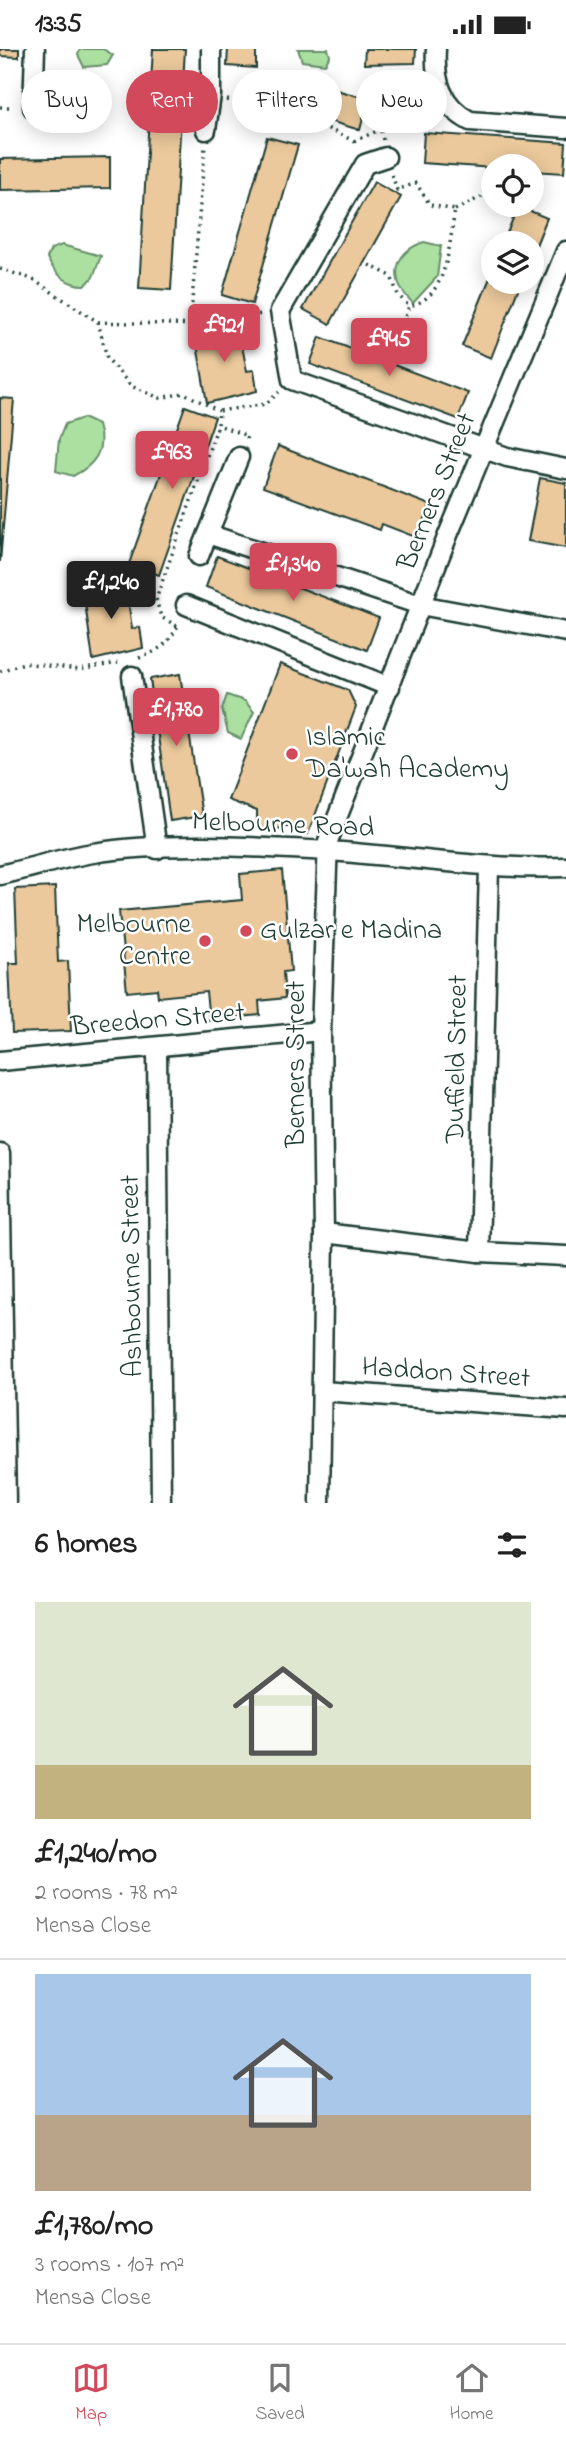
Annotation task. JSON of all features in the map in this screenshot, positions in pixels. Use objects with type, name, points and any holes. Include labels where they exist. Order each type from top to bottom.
[{"type":"street","points":[[34,70],[35,49]]},
{"type":"street","points":[[211,49],[211,70]]},
{"type":"street","points":[[436,49],[437,70]]},
{"type":"street","points":[[447,104],[456,114],[470,121],[566,128]]},
{"type":"street","points":[[386,157],[365,164],[281,311],[292,380],[507,457],[566,469]]},
{"type":"street","name":"Berners Street","points":[[320,1503],[324,1233],[321,1031],[327,851],[420,605],[484,449],[558,294],[566,251]]},
{"type":"street","points":[[199,556],[239,457]]},
{"type":"street","points":[[208,534],[420,605],[566,632]]},
{"type":"street","points":[[186,605],[390,687]]},
{"type":"street","points":[[131,669],[157,849]]},
{"type":"street","name":"Melbourne Road","points":[[0,876],[94,853],[157,849],[327,851],[489,867],[566,867]]},
{"type":"street","name":"Duffield Street","points":[[479,1252],[489,867]]},
{"type":"street","name":"Breedon Street","points":[[0,1061],[321,1031]]},
{"type":"street","name":"Ashbourne Street","points":[[157,1048],[161,1503]]},
{"type":"street","points":[[0,1153],[6,1503]]},
{"type":"street","points":[[324,1233],[479,1252],[566,1256]]},
{"type":"street","name":"Haddon Street","points":[[322,1391],[566,1409]]},
{"type":"path","points":[[218,97],[314,122],[354,141],[365,164]]},
{"type":"path","points":[[190,325],[206,133]]},
{"type":"path","points":[[354,141],[370,133]]},
{"type":"path","points":[[381,133],[397,190],[416,183],[430,205],[456,209],[481,197]]},
{"type":"path","points":[[409,306],[424,301],[441,281],[456,209]]},
{"type":"path","points":[[369,265],[391,276],[398,295],[409,306]]},
{"type":"path","points":[[0,269],[32,279],[98,322],[190,325],[281,311]]},
{"type":"path","points":[[392,353],[409,306]]},
{"type":"path","points":[[98,322],[107,358],[131,386],[160,398],[184,393],[219,411],[266,404],[292,380]]},
{"type":"path","points":[[177,626],[161,617],[156,599],[218,425],[219,411]]},
{"type":"path","points":[[218,425],[247,436],[239,457]]},
{"type":"path","points":[[0,671],[24,663],[79,670],[131,669]]},
{"type":"green space","points":[[80,49],[103,49],[113,55],[107,65],[84,67],[78,55]]},
{"type":"green space","points":[[298,49],[328,49],[330,56],[325,64],[302,61]]},
{"type":"green space","points":[[424,242],[441,246],[437,277],[413,303],[400,286],[398,268],[405,253]]},
{"type":"green space","points":[[62,245],[101,256],[93,277],[86,285],[68,281],[50,264],[47,258],[51,249]]},
{"type":"green space","points":[[83,418],[98,425],[101,442],[97,456],[73,476],[56,471],[59,439],[65,424]]},
{"type":"green space","points":[[227,695],[245,701],[254,712],[241,739],[228,733],[222,709]]},
{"type":"building","points":[[0,49],[19,49],[19,57],[0,56]]},
{"type":"building","points":[[153,49],[185,49],[184,70],[152,70]]},
{"type":"building","points":[[228,49],[256,49],[256,68],[227,66]]},
{"type":"building","points":[[365,49],[416,49],[415,63],[364,64]]},
{"type":"building","points":[[342,92],[356,96],[356,129],[342,125]]},
{"type":"building","points":[[148,133],[180,133],[171,290],[139,288]]},
{"type":"building","points":[[424,133],[566,143],[564,173],[544,172],[544,154],[481,154],[481,167],[422,163]]},
{"type":"building","points":[[267,137],[298,145],[252,304],[222,295]]},
{"type":"building","points":[[110,157],[110,188],[0,190],[0,159]]},
{"type":"building","points":[[374,182],[401,197],[330,324],[303,309]]},
{"type":"building","points":[[514,217],[547,218],[542,231],[508,231]]},
{"type":"building","points":[[483,294],[516,294],[491,358],[462,346]]},
{"type":"building","points":[[223,328],[224,333],[248,329],[250,340],[241,341],[247,371],[254,370],[257,391],[207,403],[195,333]]},
{"type":"building","points":[[320,337],[468,393],[458,419],[310,364]]},
{"type":"building","points":[[0,398],[14,399],[0,562]]},
{"type":"building","points":[[185,406],[215,417],[159,575],[129,564]]},
{"type":"building","points":[[278,446],[430,505],[418,538],[382,524],[380,530],[263,487]]},
{"type":"building","points":[[540,478],[566,483],[566,548],[528,541]]},
{"type":"building","points":[[217,556],[379,618],[367,650],[206,587]]},
{"type":"building","points":[[111,585],[111,589],[134,586],[136,598],[128,599],[132,629],[140,627],[143,648],[93,660],[83,589]]},
{"type":"building","name":"Islamic Da'wah Academy","points":[[280,664],[348,690],[356,707],[308,834],[284,825],[273,833],[263,831],[257,825],[257,811],[228,800]]},
{"type":"building","points":[[180,674],[202,816],[170,821],[150,679]]},
{"type":"building","name":"Melbourne Centre","points":[[282,870],[291,971],[283,972],[285,998],[259,1001],[260,1015],[209,1020],[206,992],[158,997],[157,989],[127,992],[119,911],[242,900],[240,874]]},
{"type":"building","points":[[55,887],[58,962],[68,961],[71,1031],[12,1033],[9,963],[18,963],[15,889]]},
{"type":"place","name":"Islamic Da'wah Academy","points":[[292,754]]},
{"type":"place","name":"Gulzar e Madina","points":[[246,931]]},
{"type":"place","name":"Melbourne Centre","points":[[205,941]]}]
